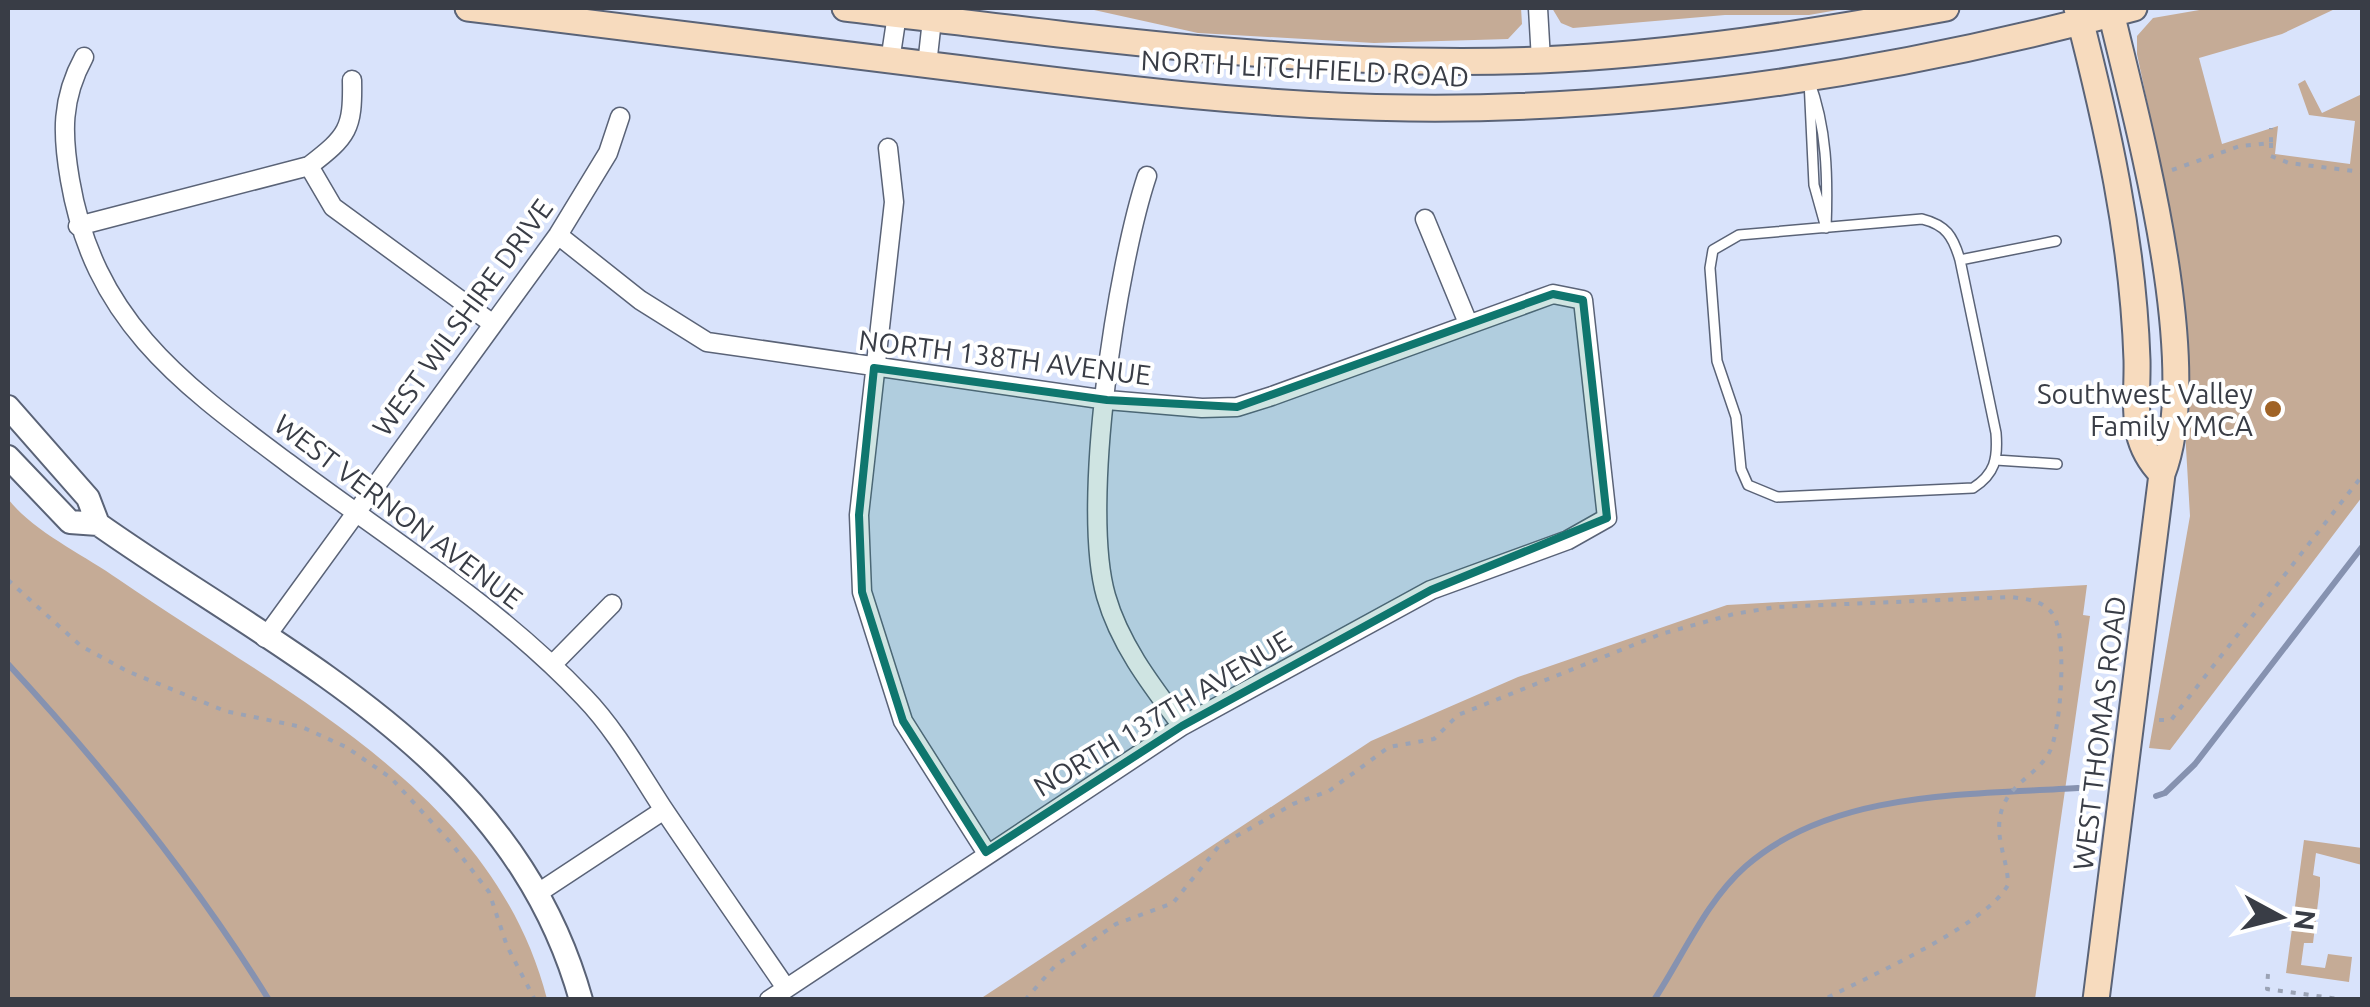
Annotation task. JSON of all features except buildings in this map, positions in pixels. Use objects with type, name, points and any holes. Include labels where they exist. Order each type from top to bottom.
[{"type":"main road","name":"NORTH LITCHFIELD ROAD","points":[[468,8],[1179,95],[1407,108],[1701,93],[1808,80],[2118,10]]},
{"type":"main road","name":"NORTH LITCHFIELD ROAD","points":[[845,8],[933,13],[1281,56],[1541,60],[1742,41],[1946,8]]},
{"type":"main road","name":"WEST THOMAS ROAD","points":[[2096,1000],[2162,474],[2174,429],[2171,317],[2118,10]]},
{"type":"main road","points":[[2079,16],[2123,205],[2135,322],[2140,447],[2162,474]]},
{"type":"street","points":[[1538,8],[1541,60]]},
{"type":"street","points":[[890,60],[897,11]]},
{"type":"street","points":[[927,65],[933,13]]},
{"type":"street","name":"WEST VERNON AVENUE","points":[[84,57],[68,86],[63,116],[78,226],[114,302],[160,362],[188,388],[520,635],[586,699],[786,988]]},
{"type":"street","points":[[78,226],[310,166],[340,143],[353,120],[352,80]]},
{"type":"street","name":"WEST WILSHIRE DRIVE","points":[[266,638],[558,235],[608,153],[620,118]]},
{"type":"street","points":[[888,148],[894,202],[859,515],[862,592],[903,721],[986,852]]},
{"type":"street","points":[[310,166],[333,208],[493,324]]},
{"type":"street","points":[[1148,176],[1129,230],[1106,400],[1096,518],[1106,596],[1136,664],[1182,726]]},
{"type":"street","points":[[1425,219],[1468,323]]},
{"type":"street","name":"NORTH 138TH AVENUE","points":[[558,235],[640,300],[707,342],[1106,400],[1237,407],[1553,294],[1584,300],[1607,518]]},
{"type":"street","points":[[8,407],[88,498],[98,524]]},
{"type":"street","points":[[8,457],[70,522],[98,524],[402,732],[457,782],[488,817],[538,893],[581,1000]]},
{"type":"street","name":"NORTH 137TH AVENUE","points":[[769,1000],[986,852],[1182,726],[1431,590],[1568,540],[1607,518]]},
{"type":"street","points":[[552,665],[612,604]]},
{"type":"street","points":[[538,893],[664,810]]},
{"type":"lane","points":[[1808,80],[1822,114],[1826,228]]},
{"type":"lane","points":[[1808,80],[1813,170],[1826,228]]},
{"type":"lane","points":[[1813,170],[1826,168]]},
{"type":"lane","points":[[1922,219],[1941,224],[1954,240],[1996,433],[1996,460],[1988,478],[1973,488],[1777,497],[1748,486],[1741,469],[1736,417],[1717,362],[1710,268],[1713,250],[1738,235],[1826,228],[1922,219]]},
{"type":"lane","points":[[1960,260],[2056,241]]},
{"type":"lane","points":[[1996,460],[2058,464]]},
{"type":"path","points":[[2271,128],[2271,156],[2289,163],[2362,172]]},
{"type":"path","points":[[2167,171],[2240,146],[2271,143]]},
{"type":"path","points":[[2159,720],[2171,720],[2362,476]]},
{"type":"path","points":[[8,580],[73,640],[126,671],[225,711],[302,727],[346,748],[391,778],[451,842],[489,892],[507,946],[535,1000]]},
{"type":"path","points":[[1025,1000],[1055,966],[1116,924],[1173,903],[1219,846],[1292,804],[1330,791],[1389,747],[1434,739],[1458,715],[1661,634],[1776,607],[2011,596],[2037,600],[2054,614],[2061,636],[2057,734],[2048,756],[2010,789],[2001,812],[1998,838],[2008,885],[2002,896],[1941,939],[1822,1000]]},
{"type":"path","points":[[2268,974],[2267,989],[2346,1000]]},
{"type":"highlighted area","points":[[1553,294],[1583,300],[1607,518],[1431,590],[1182,726],[986,852],[903,721],[862,592],[859,515],[874,368],[1107,400],[1237,407]]},
{"type":"shaded area","points":[[1085,8],[1521,8],[1522,24],[1508,39],[1374,43],[1198,33]]},
{"type":"shaded area","points":[[1552,8],[1849,8],[1809,15],[1725,15],[1573,28],[1561,23]]},
{"type":"shaded area","name":"Southwest Valley Family YMCA","points":[[2211,8],[2337,8],[2282,34],[2199,58],[2222,144],[2278,126],[2275,154],[2350,164],[2355,121],[2309,115],[2298,84],[2305,80],[2322,113],[2362,94],[2362,497],[2170,750],[2149,748],[2190,516],[2176,276],[2165,186],[2137,54],[2137,36],[2153,18]]},
{"type":"shaded area","points":[[8,499],[45,532],[311,707],[374,753],[431,804],[481,862],[520,926],[547,999],[8,999]]},
{"type":"shaded area","points":[[2087,585],[2083,615],[2090,616],[2035,999],[980,999],[1371,741],[1518,677],[1727,605]]},
{"type":"shaded area","points":[[2304,840],[2362,848],[2362,865],[2316,853],[2313,875],[2320,877],[2320,886],[2313,943],[2304,943],[2301,965],[2325,968],[2328,954],[2352,957],[2349,982],[2286,973]]},
{"type":"waterway","points":[[2156,796],[2165,793],[2195,764],[2362,547]]},
{"type":"waterway","points":[[8,664],[146,826],[210,911],[269,1000]]},
{"type":"waterway","points":[[1654,1000],[1719,896],[1746,866],[1781,841],[1819,823],[1904,801],[2078,788]]},
{"type":"place","name":"Southwest Valley Family YMCA","points":[[2273,409]]}]
